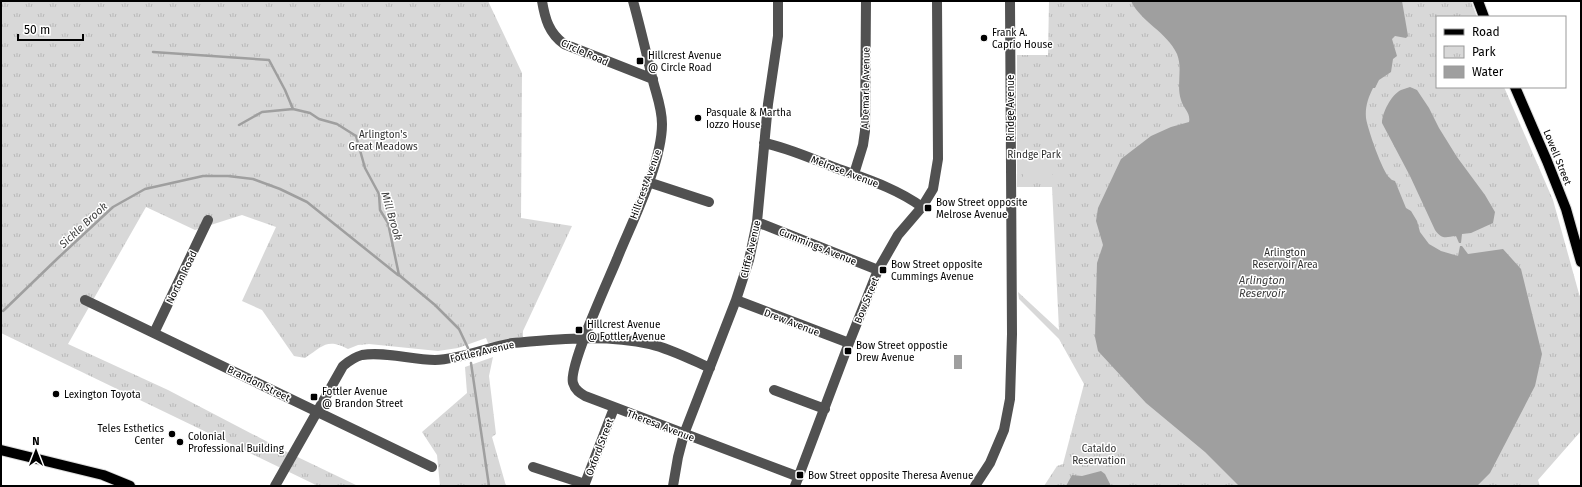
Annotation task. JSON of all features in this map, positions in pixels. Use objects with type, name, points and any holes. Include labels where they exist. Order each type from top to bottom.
[{"type":"main road","points":[[1478,1],[1484,16]]},
{"type":"main road","name":"Lowell Street","points":[[1515,88],[1566,209],[1581,262]]},
{"type":"main road","points":[[1,450],[103,475],[130,486]]},
{"type":"street","name":"Circle Road","points":[[542,1],[546,21],[549,28],[558,40],[564,44],[653,80]]},
{"type":"street","name":"Hillcrest Avenue","points":[[584,339],[648,182],[659,148],[662,125],[660,104],[633,1]]},
{"type":"street","name":"Cliffe Avenue","points":[[673,486],[684,434],[736,300],[749,260],[757,222],[768,104],[778,36],[778,1]]},
{"type":"street","name":"Albemarle Avenue","points":[[854,174],[863,145],[865,131],[866,1]]},
{"type":"street","name":"Bow Street","points":[[797,482],[878,270],[904,226],[922,206],[933,189],[938,159],[937,1]]},
{"type":"street","name":"Rindge Avenue","points":[[975,486],[990,463],[1004,430],[1010,399],[1012,334],[1010,1]]},
{"type":"street","name":"Melrose Avenue","points":[[764,143],[784,148],[854,174],[907,196],[922,206]]},
{"type":"street","points":[[648,182],[709,202]]},
{"type":"street","name":"Norton Road","points":[[154,333],[208,220]]},
{"type":"street","name":"Cummings Avenue","points":[[757,222],[878,270]]},
{"type":"street","name":"Brandon Street","points":[[85,300],[432,467]]},
{"type":"street","name":"Drew Avenue","points":[[736,300],[849,343]]},
{"type":"street","name":"Fottler Avenue","points":[[275,486],[343,366],[352,359],[361,355],[377,354],[412,359],[436,360],[459,357],[514,343],[584,339],[625,339],[651,344],[680,354],[710,368]]},
{"type":"street","name":"Theresa Avenue","points":[[584,339],[572,378],[575,388],[585,396],[684,434],[797,482]]},
{"type":"street","points":[[774,390],[825,409]]},
{"type":"street","name":"Oxford Street","points":[[585,485],[614,408]]},
{"type":"street","points":[[533,467],[585,485]]},
{"type":"green space","name":"Arlington's Great Meadows","points":[[1,1],[488,1],[522,73],[521,218],[572,226],[523,331],[523,337],[488,343],[486,338],[458,348],[438,351],[369,344],[358,345],[348,349],[335,344],[330,344],[321,347],[305,358],[294,356],[262,310],[242,301],[276,227],[242,215],[195,230],[146,207],[68,344],[168,390],[285,451],[358,486],[318,486],[1,333]]},
{"type":"green space","name":"Arlington Reservoir","points":[[1049,1],[1471,1],[1477,16],[1436,16],[1436,88],[1504,88],[1553,200],[1581,301],[1581,431],[1538,480],[1540,486],[1044,486],[1057,466],[1063,464],[1084,384],[1059,339],[1019,299],[1018,292],[1059,330],[1052,187],[1017,187],[1017,55],[1048,55]]},
{"type":"green space","points":[[1023,159],[1052,159],[1052,178],[1023,178]]},
{"type":"green space","points":[[493,357],[489,376],[496,434],[492,437],[506,486],[440,486],[437,455],[422,432],[467,393],[465,367]]},
{"type":"water","name":"Arlington Reservoir","points":[[1131,1],[1402,1],[1408,36],[1406,38],[1395,36],[1392,39],[1397,56],[1393,59],[1391,72],[1379,80],[1375,88],[1373,88],[1366,106],[1367,123],[1383,168],[1387,175],[1395,181],[1406,208],[1411,211],[1417,221],[1420,232],[1429,244],[1441,251],[1458,256],[1460,246],[1462,246],[1468,254],[1503,249],[1521,269],[1542,354],[1535,386],[1490,473],[1477,486],[1239,486],[1205,452],[1146,403],[1098,351],[1095,337],[1097,263],[1103,245],[1096,221],[1098,208],[1121,159],[1151,136],[1171,127],[1189,122],[1188,113],[1182,103],[1179,89],[1179,60],[1177,54],[1167,39],[1141,15]]},
{"type":"water","points":[[1410,87],[1417,90],[1457,157],[1485,195],[1495,212],[1493,223],[1471,233],[1462,234],[1461,243],[1459,243],[1456,236],[1442,237],[1435,230],[1410,176],[1382,123],[1385,109],[1397,92]]},
{"type":"water","points":[[954,355],[962,355],[962,369],[954,369]]},
{"type":"water","points":[[1101,471],[1105,474],[1111,486],[1066,486],[1072,475],[1082,476]]},
{"type":"waterway","name":"Mill Brook","points":[[153,52],[269,60],[293,109],[310,113],[319,119],[337,124],[356,136],[365,168],[379,194],[380,210],[388,223],[399,275],[435,305],[459,329],[468,348]]},
{"type":"waterway","points":[[239,125],[262,112],[293,109]]},
{"type":"waterway","name":"Sickle Brook","points":[[3,311],[113,207],[145,189],[203,176],[228,176],[253,179],[280,189],[307,202],[398,275]]},
{"type":"waterway","points":[[471,363],[489,486]]},
{"type":"place","name":"Frank A. Caprio House","points":[[984,38]]},
{"type":"place","name":"Hillcrest Avenue @ Circle Road","points":[[640,61]]},
{"type":"place","name":"Pasquale & Martha Iozzo House","points":[[698,118]]},
{"type":"place","name":"Bow Street opposite Melrose Avenue","points":[[928,208]]},
{"type":"place","name":"Bow Street opposite Cummings Avenue","points":[[883,270]]},
{"type":"place","name":"Hillcrest Avenue @ Fottler Avenue","points":[[579,330]]},
{"type":"place","name":"Bow Street oppostie Drew Avenue","points":[[848,351]]},
{"type":"place","name":"Lexington Toyota","points":[[56,394]]},
{"type":"place","name":"Fottler Avenue @ Brandon Street","points":[[314,397]]},
{"type":"place","name":"Teles Esthetics Center","points":[[172,434]]},
{"type":"place","name":"Colonial Professional Building","points":[[180,442]]},
{"type":"place","name":"Bow Street opposite Theresa Avenue","points":[[800,475]]},
{"type":"park label","name":"Rindge Park","points":[[1034,154]]},
{"type":"park label","name":"Arlington Reservoir Area","points":[[1285,258]]},
{"type":"park label","name":"Cataldo Reservation","points":[[1099,454]]}]
